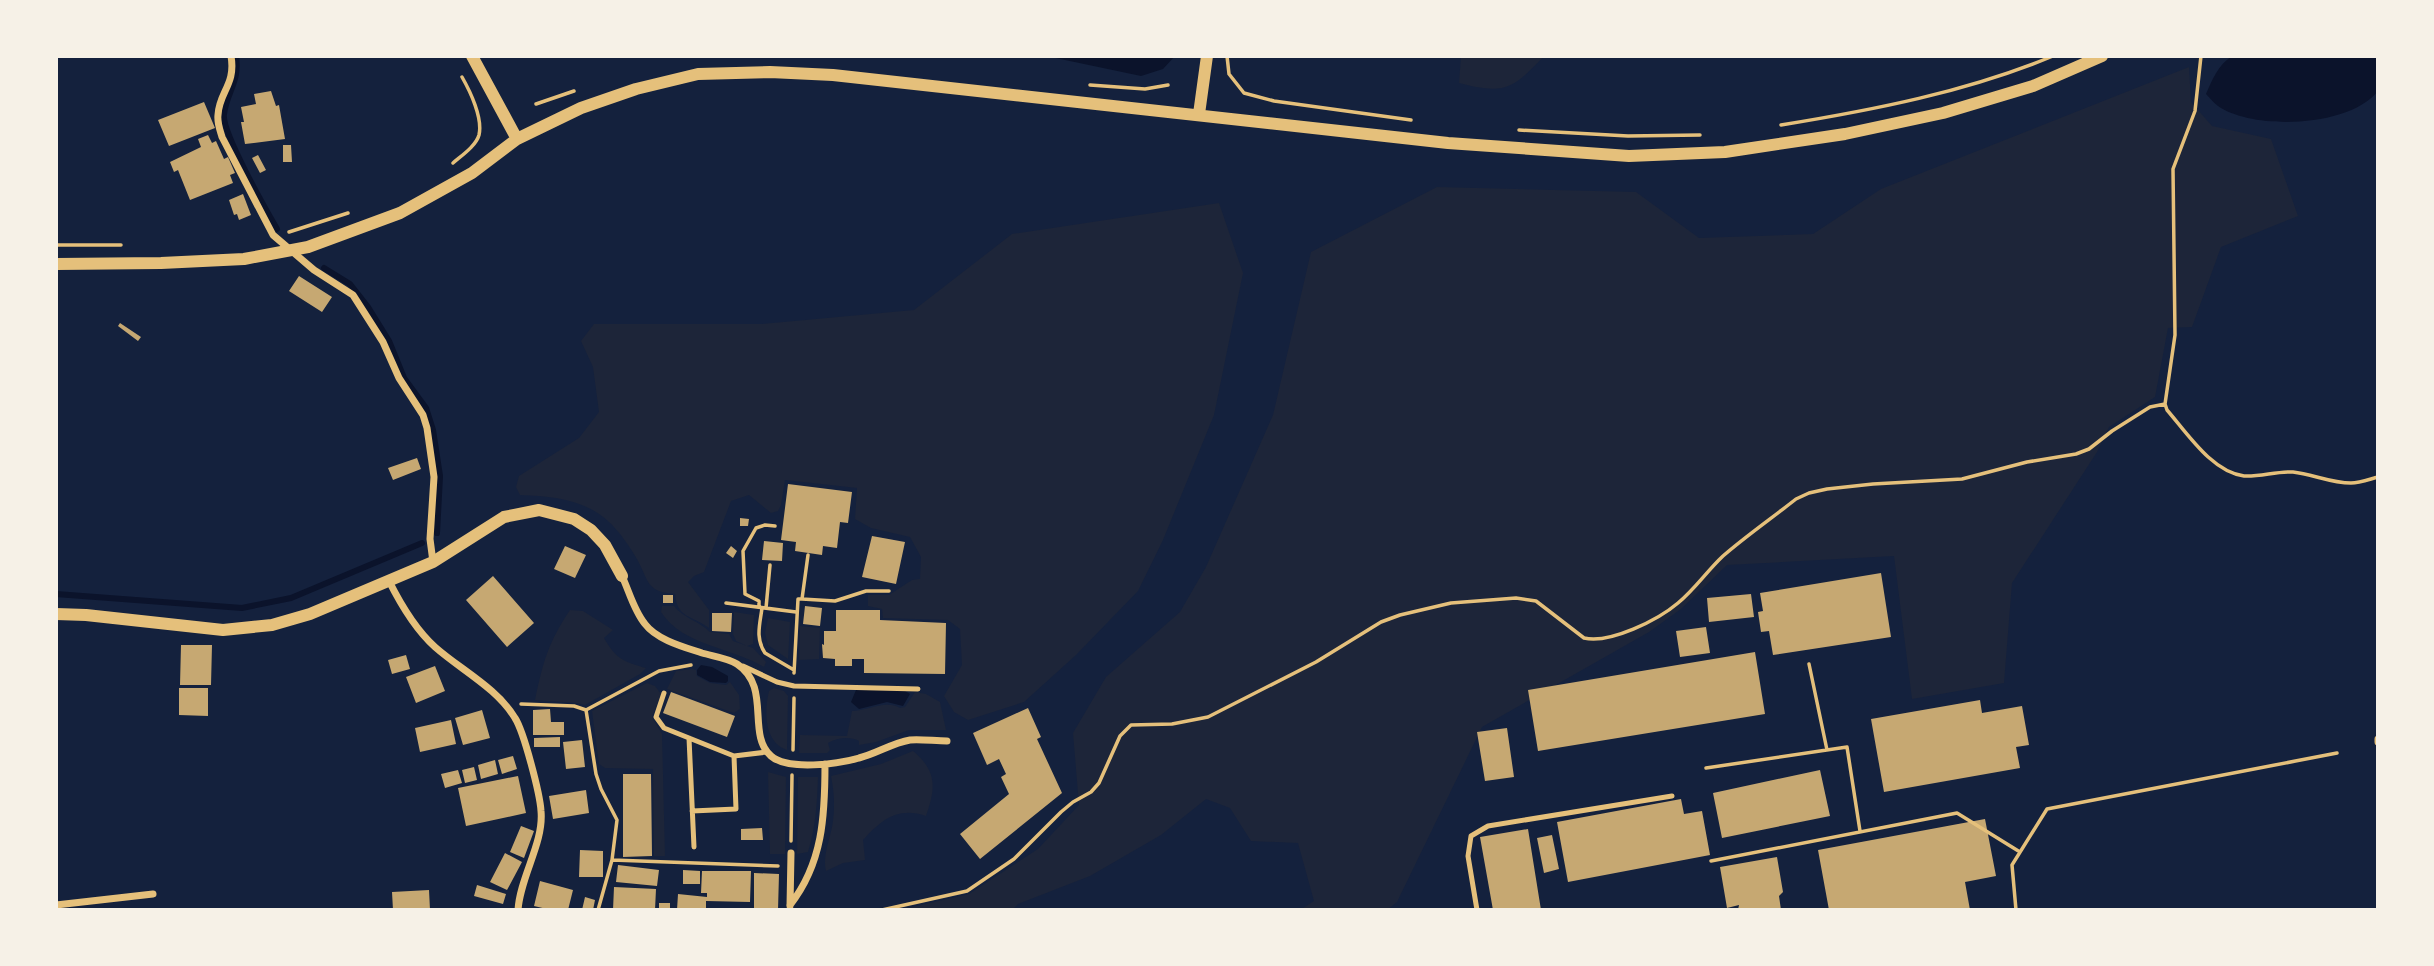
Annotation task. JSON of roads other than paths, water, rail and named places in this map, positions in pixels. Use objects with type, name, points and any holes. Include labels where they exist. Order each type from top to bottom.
[{"type":"street","points":[[231,56],[234,71],[218,113],[222,137],[273,234],[314,270],[353,295],[383,342],[399,378],[423,415],[434,477],[430,539],[433,562]]},
{"type":"street","points":[[472,56],[517,138]]},
{"type":"street","points":[[1199,114],[1207,56]]},
{"type":"street","points":[[56,264],[230,260],[308,247],[400,213],[472,173],[517,138],[581,108],[636,89],[698,75],[770,72],[833,75],[1462,144],[1629,156],[1725,152],[1845,134],[1943,113],[2033,86],[2102,56]]},
{"type":"street","points":[[56,614],[223,630],[254,628],[310,614],[433,562],[504,517],[539,510],[574,519],[591,530],[606,545],[645,625],[680,645],[737,664],[748,675],[757,692],[762,744],[767,752],[783,763],[825,764],[860,758],[909,740],[947,741]]},
{"type":"street","points":[[389,581],[403,608],[427,640],[503,704],[516,719],[523,735],[541,810],[541,826],[519,896],[518,910]]},
{"type":"street","points":[[790,908],[806,881],[822,834],[825,764]]},
{"type":"street","points":[[790,908],[791,853]]},
{"type":"street","points":[[56,905],[153,894]]},
{"type":"lane","points":[[737,664],[777,682],[794,686],[918,689]]},
{"type":"lane","points":[[664,692],[656,717],[664,728],[734,756],[767,752]]},
{"type":"lane","points":[[689,738],[694,847]]},
{"type":"lane","points":[[692,811],[736,809],[734,756]]},
{"type":"lane","points":[[1477,910],[1468,856],[1471,836],[1488,826],[1672,796]]},
{"type":"waterway","points":[[236,56],[235,80],[224,114],[225,123],[245,171],[277,229]]},
{"type":"waterway","points":[[324,268],[350,284],[368,307],[389,341],[404,378],[426,408],[433,430],[440,476],[437,533]]},
{"type":"waterway","points":[[56,594],[242,608],[291,598],[422,543]]}]
